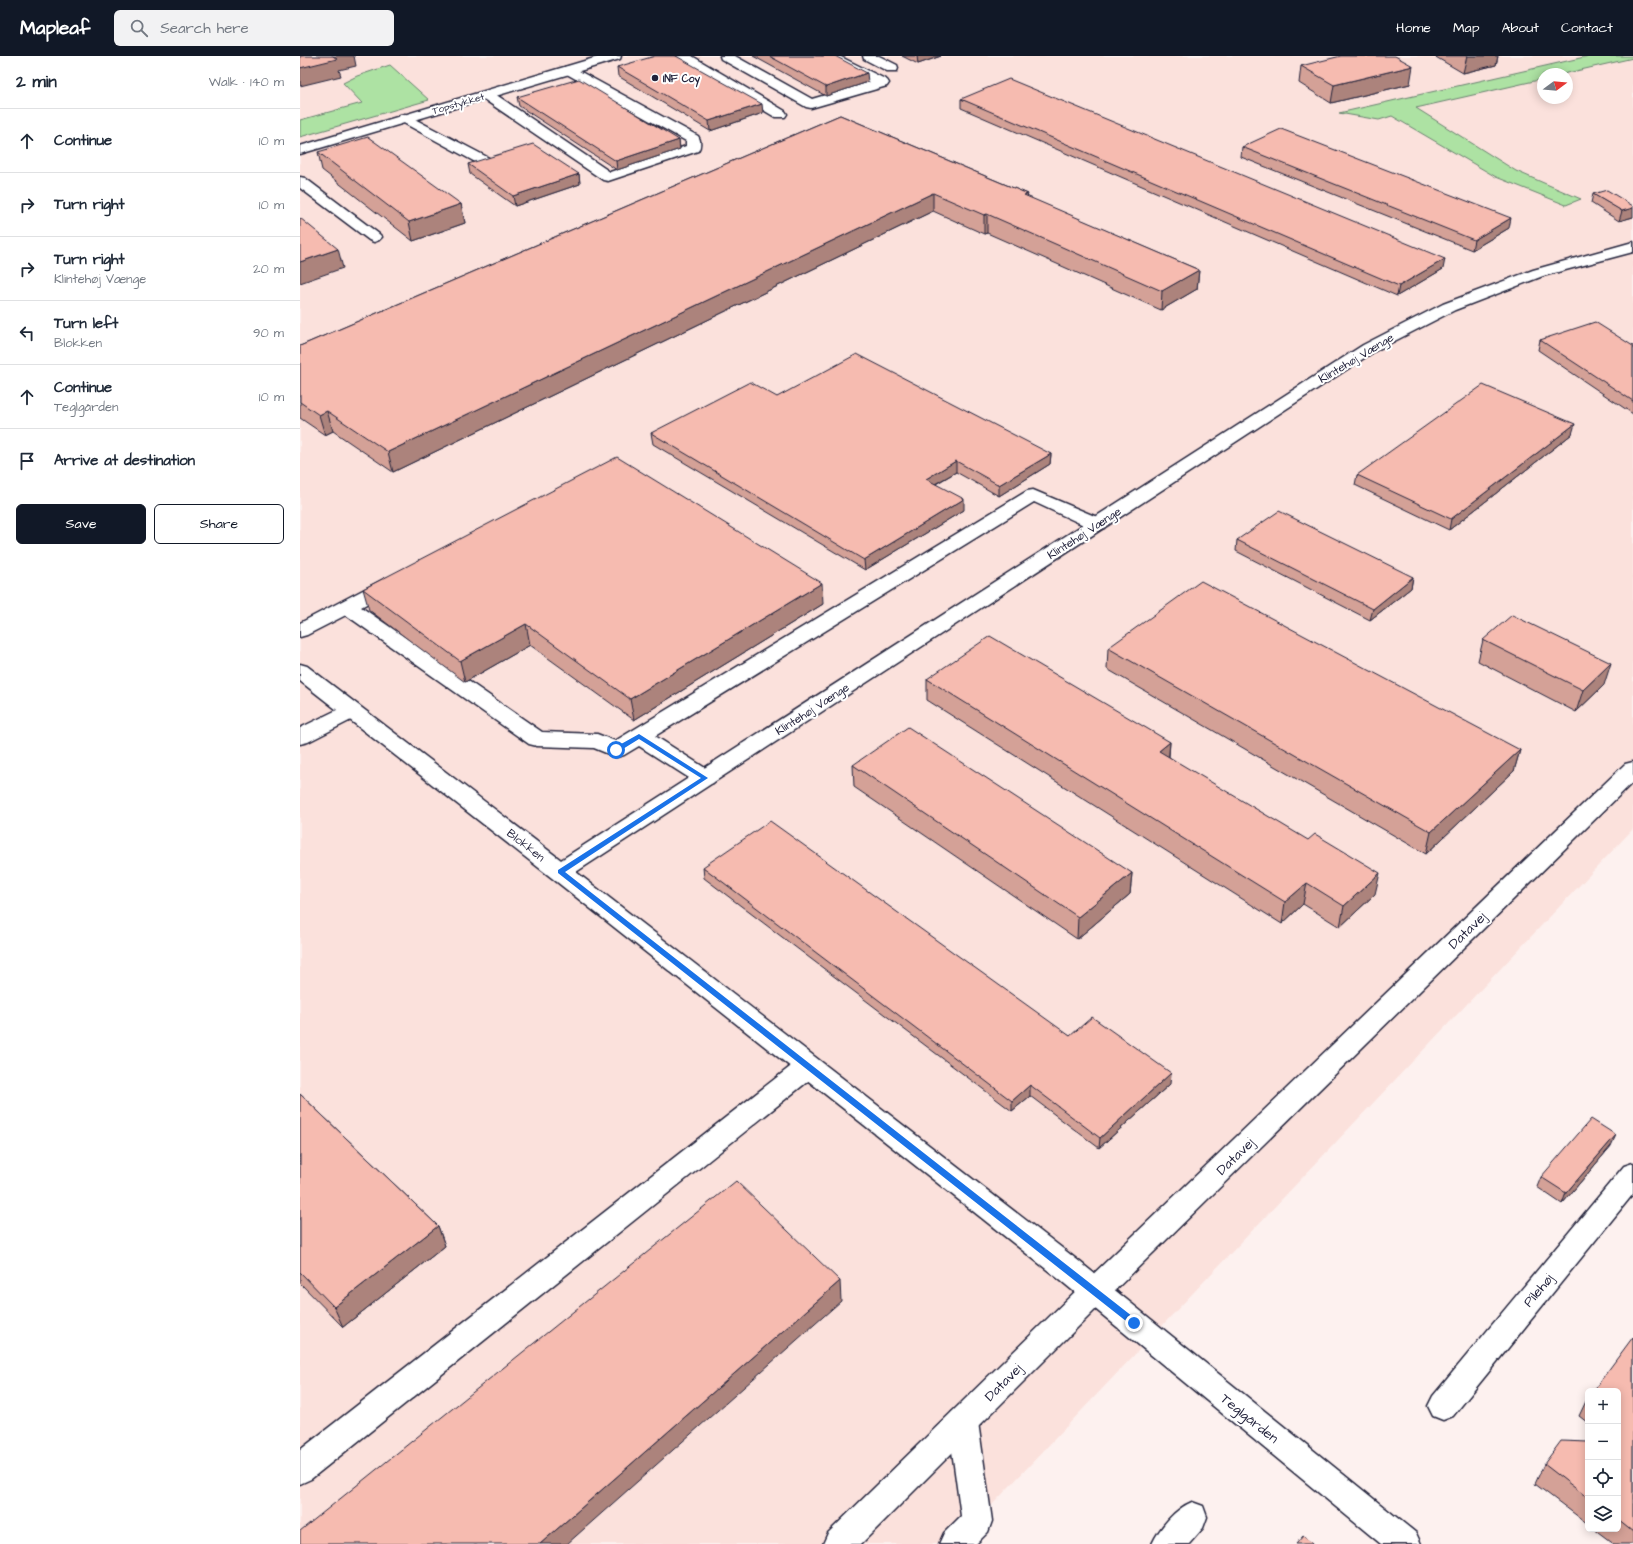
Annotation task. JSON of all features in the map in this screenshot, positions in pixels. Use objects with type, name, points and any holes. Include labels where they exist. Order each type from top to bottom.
[{"type":"street","name":"Topstykket","points":[[300,150],[615,56]]},
{"type":"street","points":[[683,56],[780,114]]},
{"type":"street","points":[[726,56],[811,104],[882,83],[829,56]]},
{"type":"street","points":[[869,56],[892,68]]},
{"type":"street","points":[[487,94],[608,177],[693,148],[694,139],[570,70]]},
{"type":"street","points":[[405,118],[484,161]]},
{"type":"street","points":[[300,181],[374,236]]},
{"type":"street","name":"Klintehøj Vænge","points":[[560,872],[1369,348],[1449,307],[1538,273],[1633,247]]},
{"type":"street","points":[[347,606],[537,740],[596,741],[616,750],[1033,496],[1097,524]]},
{"type":"street","points":[[300,631],[404,576]]},
{"type":"street","name":"Blokken","points":[[300,671],[560,872],[1095,1291]]},
{"type":"street","points":[[300,738],[352,711]]},
{"type":"street","points":[[639,736],[705,778]]},
{"type":"street","name":"Datavej","points":[[839,1544],[1095,1291],[1633,769]]},
{"type":"street","points":[[300,1469],[808,1067]]},
{"type":"street","name":"Pilehøj","points":[[1443,1406],[1633,1174]]},
{"type":"street","name":"Teglgården","points":[[1095,1291],[1406,1544]]},
{"type":"street","points":[[955,1544],[977,1521],[963,1422]]},
{"type":"street","points":[[1168,1544],[1192,1517]]},
{"type":"shaded area","points":[[300,56],[1633,56],[1633,829],[955,1544],[300,1544]]},
{"type":"green space","points":[[1589,56],[1633,56],[1633,58],[1573,72],[1573,68],[1537,68],[1537,80],[1416,108],[1516,171],[1581,199],[1566,205],[1496,177],[1392,116],[1379,120],[1339,113]]},
{"type":"green space","points":[[390,65],[429,100],[300,137],[300,120],[362,103],[343,83],[357,76]]},
{"type":"building","points":[[300,56],[333,56],[337,59],[300,68]]},
{"type":"building","points":[[655,56],[676,56],[762,104],[709,121],[617,67]]},
{"type":"building","points":[[769,56],[835,56],[867,73],[826,87]]},
{"type":"building","points":[[1341,56],[1395,56],[1413,66],[1334,85],[1301,66]]},
{"type":"building","points":[[579,79],[679,140],[616,161],[517,97]]},
{"type":"building","points":[[1009,79],[1445,259],[1399,286],[961,99]]},
{"type":"building","points":[[840,115],[1028,194],[1024,195],[1199,270],[1162,291],[987,214],[984,215],[933,193],[388,452],[327,411],[319,415],[300,402],[300,346]]},
{"type":"building","points":[[1281,129],[1511,218],[1474,240],[1242,147]]},
{"type":"building","points":[[368,137],[461,204],[409,222],[318,152]]},
{"type":"building","points":[[533,144],[579,174],[513,196],[468,164]]},
{"type":"building","points":[[1607,190],[1633,206],[1633,208],[1622,211],[1593,194]]},
{"type":"building","points":[[300,218],[338,249],[300,262]]},
{"type":"building","points":[[1595,322],[1633,346],[1633,401],[1540,340]]},
{"type":"building","points":[[857,354],[1051,454],[999,485],[956,461],[926,479],[964,499],[864,560],[651,433],[750,382],[777,397]]},
{"type":"building","points":[[1483,385],[1575,424],[1451,519],[1357,475]]},
{"type":"building","points":[[617,457],[822,583],[630,699],[526,624],[460,661],[363,589]]},
{"type":"building","points":[[1279,511],[1413,577],[1373,609],[1237,540]]},
{"type":"building","points":[[1201,581],[1520,750],[1431,832],[1108,648]]},
{"type":"building","points":[[1512,615],[1611,663],[1583,690],[1483,640]]},
{"type":"building","points":[[990,636],[1170,742],[1159,751],[1308,840],[1315,834],[1380,873],[1344,906],[1307,883],[1285,902],[927,679]]},
{"type":"building","points":[[908,727],[1132,873],[1078,917],[853,765]]},
{"type":"building","points":[[770,821],[1070,1036],[1092,1017],[1171,1073],[1100,1138],[1030,1085],[1012,1101],[703,867]]},
{"type":"building","points":[[300,1094],[438,1226],[334,1307],[300,1272]]},
{"type":"building","points":[[1591,1119],[1616,1135],[1566,1193],[1541,1177]]},
{"type":"building","points":[[736,1181],[840,1281],[540,1544],[300,1544],[300,1531]]},
{"type":"building","points":[[1633,1337],[1633,1532],[1621,1522],[1621,1388],[1595,1388]]},
{"type":"building","points":[[1561,1441],[1585,1442],[1585,1496],[1544,1464]]},
{"type":"building","points":[[1303,1536],[1313,1544],[1296,1544]]},
{"type":"place","name":"INF Coy","points":[[655,78]]},
{"type":"route","points":[[616,750],[639,736],[705,778],[560,872],[1070,1271],[1134,1323]]}]
